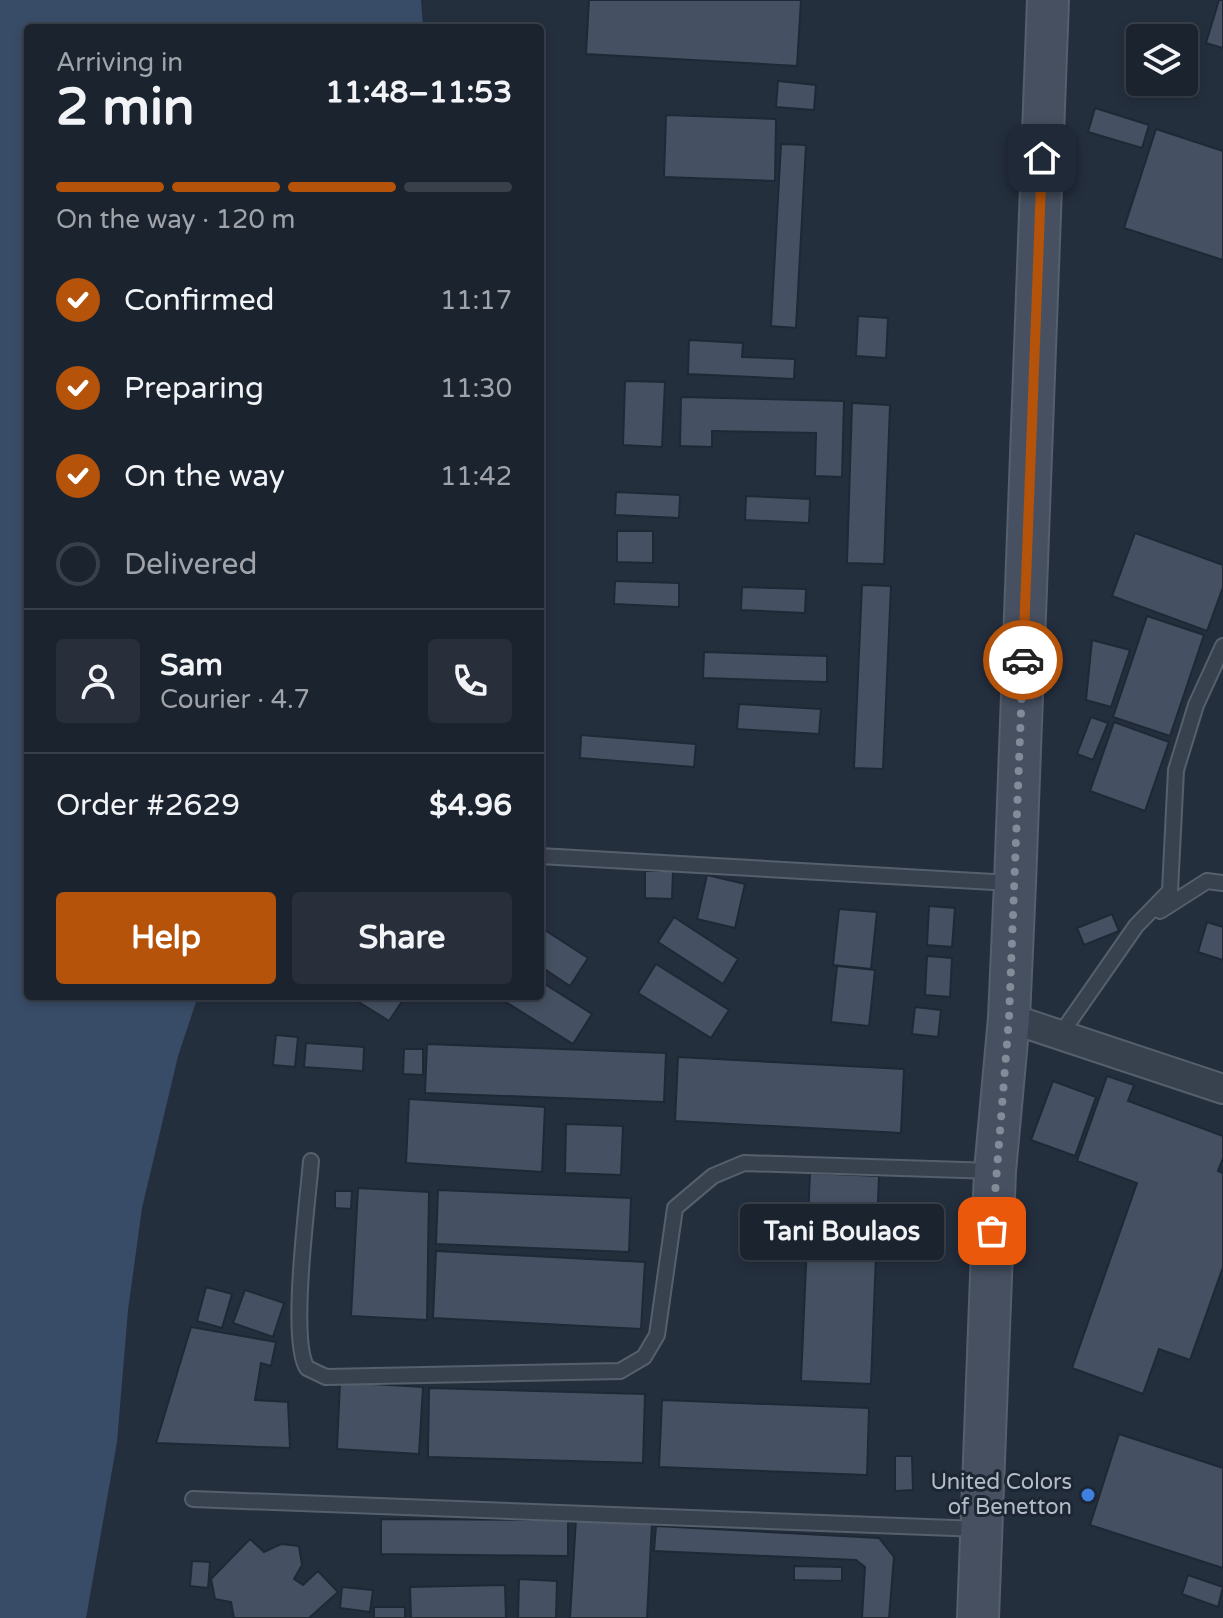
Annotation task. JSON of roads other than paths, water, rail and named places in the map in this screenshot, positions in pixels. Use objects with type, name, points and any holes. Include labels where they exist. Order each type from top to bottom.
[{"type":"main road","points":[[978,1618],[995,1171],[1009,1018],[1015,883],[1048,0]]},
{"type":"street","points":[[1009,1018],[1223,1089]]},
{"type":"lane","points":[[1060,1035],[1136,926],[1170,891],[1176,770],[1196,705],[1223,646]]},
{"type":"lane","points":[[544,856],[1015,883]]},
{"type":"lane","points":[[1136,926],[1207,881],[1223,883]]},
{"type":"lane","points":[[311,1161],[300,1316],[301,1353],[307,1368],[326,1377],[620,1371],[634,1366],[657,1335],[675,1208],[713,1176],[744,1163],[995,1171]]},
{"type":"lane","points":[[193,1499],[981,1529]]},
{"type":"water","points":[[0,0],[421,0],[423,24],[24,24],[24,1000],[197,1000],[178,1056],[142,1208],[128,1310],[117,1442],[86,1618],[0,1618]]},
{"type":"place","name":"Tani Boulaos","points":[[992,1231]]},
{"type":"place","name":"United Colors of Benetton","points":[[1088,1495]]}]
